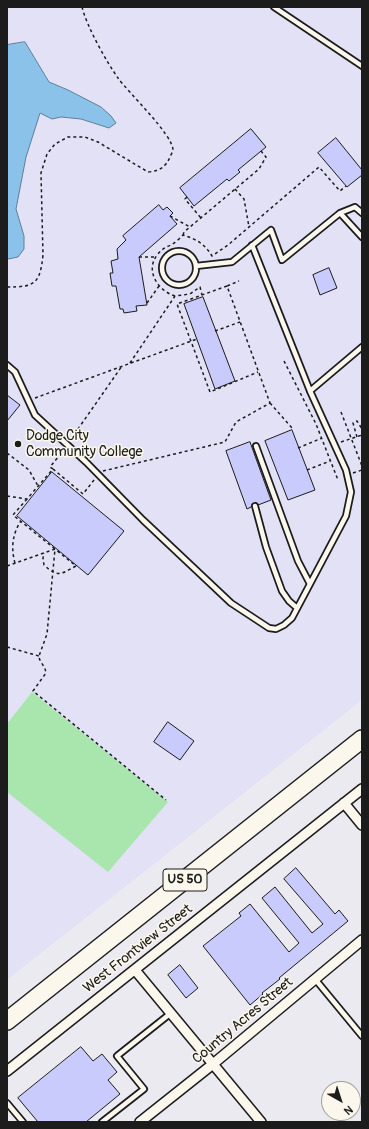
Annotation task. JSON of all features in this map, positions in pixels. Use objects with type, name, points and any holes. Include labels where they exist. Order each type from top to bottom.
[{"type":"highway","name":"US 50","points":[[7,1021],[362,739]]},
{"type":"street","name":"West Frontview Street","points":[[7,1071],[362,789]]},
{"type":"street","points":[[344,803],[362,825]]},
{"type":"street","name":"Country Acres Street","points":[[140,1122],[213,1064],[362,940]]},
{"type":"street","points":[[135,970],[261,1122]]},
{"type":"lane","points":[[274,7],[362,66]]},
{"type":"lane","points":[[196,266],[232,262],[271,230],[282,260],[340,213],[355,207],[362,213]]},
{"type":"lane","points":[[340,213],[362,236]]},
{"type":"lane","points":[[7,365],[15,372],[35,415],[231,603],[269,628],[276,629],[284,625],[292,618],[346,516],[351,492],[346,470],[310,391],[252,245]]},
{"type":"lane","points":[[180,251],[191,256],[196,266],[194,277],[190,282],[180,285],[174,285],[165,278],[162,268],[166,258],[175,252],[180,251]]},
{"type":"lane","points":[[310,391],[362,347]]},
{"type":"lane","points":[[256,446],[298,561],[310,584]]},
{"type":"lane","points":[[255,506],[266,547],[282,592],[297,608]]},
{"type":"lane","points":[[315,979],[362,1036]]},
{"type":"lane","points":[[102,1122],[144,1088],[117,1056],[171,1013]]},
{"type":"lane","points":[[7,1103],[23,1122]]},
{"type":"path","points":[[7,287],[20,287],[33,284],[39,277],[43,255],[41,173],[47,154],[55,144],[68,137],[85,137],[98,142],[148,172],[156,171],[168,164],[173,150],[170,141],[158,125],[114,72],[100,48],[82,7]]},
{"type":"path","points":[[202,295],[200,287],[183,296],[168,294],[155,280],[153,264],[162,249],[172,245],[183,235],[184,232],[259,169],[266,156],[261,151]]},
{"type":"path","points":[[183,235],[201,243],[206,247],[212,256],[228,245],[319,167],[340,191],[346,186]]},
{"type":"path","points":[[235,189],[244,199],[249,227]]},
{"type":"path","points":[[187,197],[185,199],[201,218]]},
{"type":"path","points":[[170,216],[190,227]]},
{"type":"path","points":[[139,257],[156,257]]},
{"type":"path","points":[[177,304],[239,281]]},
{"type":"path","points":[[147,303],[159,286]]},
{"type":"path","points":[[227,286],[270,403],[292,428]]},
{"type":"path","points":[[191,293],[193,298]]},
{"type":"path","points":[[130,363],[176,296]]},
{"type":"path","points":[[172,300],[177,304],[210,392],[259,372]]},
{"type":"path","points":[[216,331],[240,322]]},
{"type":"path","points":[[28,400],[196,339]]},
{"type":"path","points":[[284,361],[310,409],[338,480]]},
{"type":"path","points":[[122,366],[50,467],[83,494],[102,471],[224,442],[236,422],[270,403]]},
{"type":"path","points":[[341,412],[362,466]]},
{"type":"path","points":[[357,437],[353,423],[357,421],[362,428]]},
{"type":"path","points":[[335,444],[362,435]]},
{"type":"path","points":[[298,448],[322,438]]},
{"type":"path","points":[[7,453],[29,470],[38,486]]},
{"type":"path","points":[[307,470],[330,461]]},
{"type":"path","points":[[44,553],[44,565],[53,572],[60,574],[76,566],[13,515],[53,469]]},
{"type":"path","points":[[347,475],[362,470]]},
{"type":"path","points":[[7,496],[27,499]]},
{"type":"path","points":[[15,564],[12,553],[17,527],[21,522]]},
{"type":"path","points":[[7,566],[55,549]]},
{"type":"path","points":[[55,549],[47,634],[39,656],[46,673],[33,691],[166,800]]},
{"type":"path","points":[[7,648],[39,656]]},
{"type":"shaded area","name":"Dodge City Community College","points":[[7,7],[362,7],[362,700],[7,980]]},
{"type":"green space","points":[[32,692],[168,802],[108,872],[7,792],[7,724]]},
{"type":"water","points":[[25,42],[49,82],[101,107],[116,123],[109,128],[81,119],[61,117],[52,119],[40,113],[26,157],[16,209],[24,236],[24,249],[18,257],[8,259],[7,45]]},
{"type":"building","points":[[251,129],[266,147],[238,170],[240,172],[229,181],[227,179],[194,206],[180,188]]},
{"type":"building","points":[[336,138],[362,170],[362,175],[347,187],[318,153]]},
{"type":"building","points":[[159,205],[163,210],[167,207],[173,213],[170,216],[177,224],[139,257],[147,305],[136,306],[137,311],[124,313],[123,309],[120,309],[116,286],[112,286],[110,273],[113,273],[111,261],[118,259],[117,249],[126,240],[123,236]]},
{"type":"building","points":[[329,268],[337,288],[320,295],[313,275]]},
{"type":"building","points":[[203,297],[235,381],[215,389],[184,304]]},
{"type":"building","points":[[7,395],[20,405],[7,421]]},
{"type":"building","points":[[292,430],[315,490],[288,500],[265,441]]},
{"type":"building","points":[[250,442],[271,500],[258,505],[254,503],[247,509],[226,451]]},
{"type":"building","points":[[52,472],[124,531],[88,575],[17,516]]},
{"type":"building","points":[[168,722],[194,741],[180,760],[154,742]]},
{"type":"building","points":[[296,868],[335,914],[339,910],[348,921],[279,978],[280,979],[262,993],[263,994],[250,1005],[203,946],[241,916],[239,913],[250,904],[289,952],[299,943],[262,898],[275,887],[312,933],[323,924],[284,879]]},
{"type":"building","points":[[180,965],[198,988],[186,998],[168,975]]},
{"type":"building","points":[[81,1047],[93,1061],[102,1054],[117,1072],[108,1080],[120,1094],[86,1122],[38,1122],[18,1098]]},
{"type":"place","name":"Dodge City Community College","points":[[18,444]]}]
